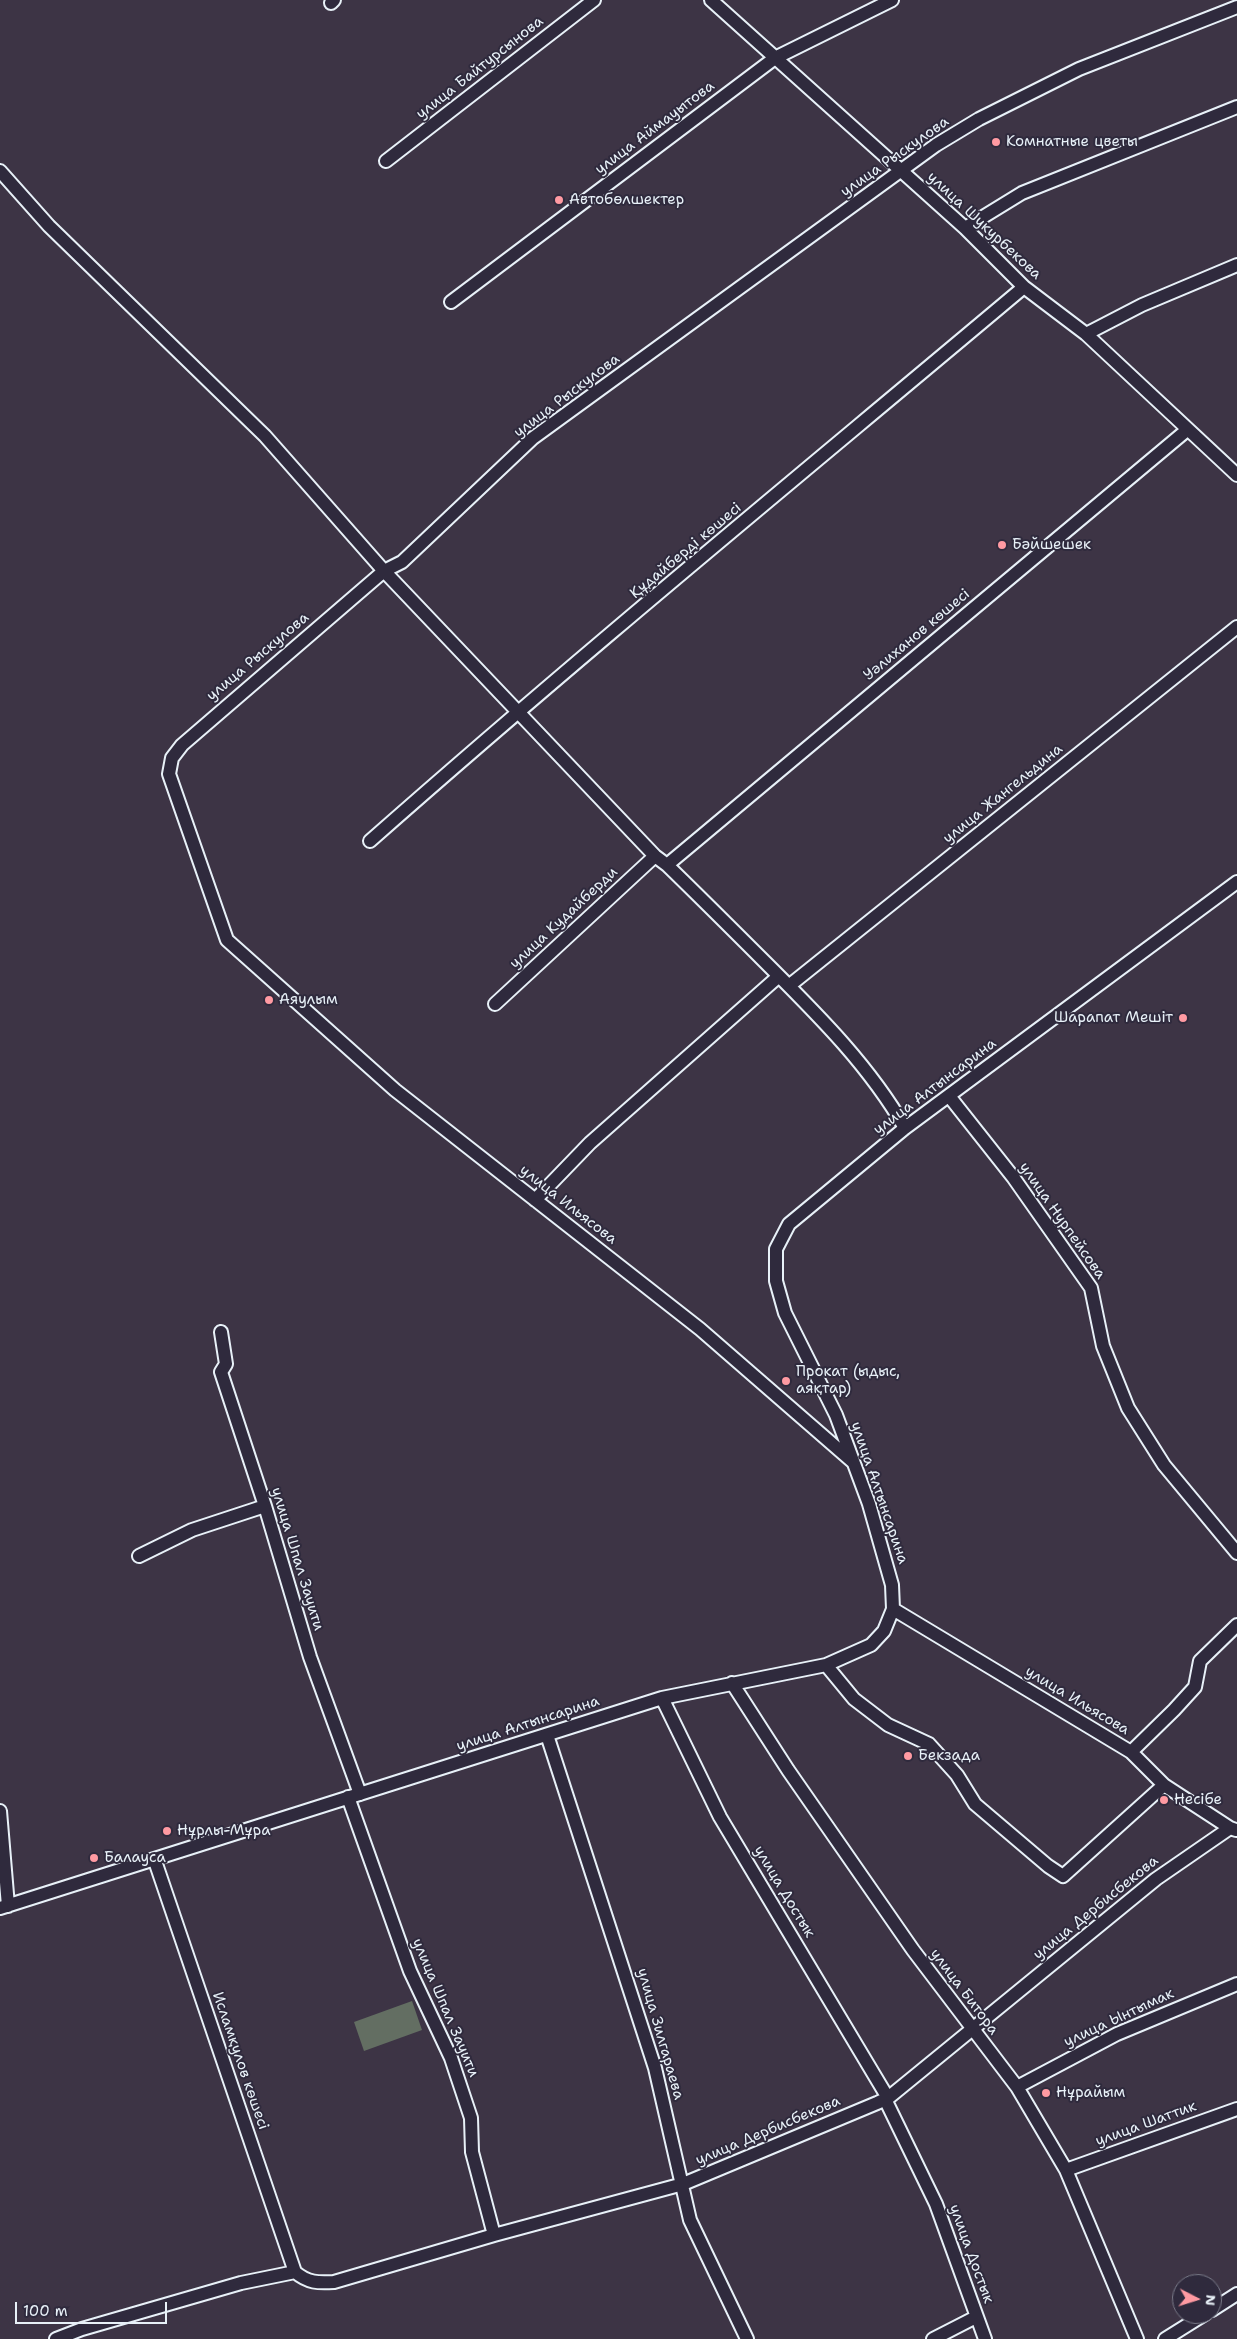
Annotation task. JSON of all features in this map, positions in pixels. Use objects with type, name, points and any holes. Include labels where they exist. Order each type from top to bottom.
[{"type":"street","name":"улица Байтурсынова","points":[[386,161],[594,0]]},
{"type":"street","name":"улица Шукурбекова","points":[[711,0],[965,228],[1024,287],[1086,334],[1237,475]]},
{"type":"street","name":"улица Аймауытова","points":[[452,302],[775,58],[892,0]]},
{"type":"street","name":"улица Рыскулова","points":[[263,974],[227,940],[169,774],[172,758],[182,745],[384,571],[402,562],[533,438],[936,146],[979,119],[1078,69],[1237,7]]},
{"type":"street","points":[[965,228],[1022,193],[1237,107]]},
{"type":"street","points":[[0,171],[49,226],[265,436],[384,571],[654,856],[667,865],[790,985],[852,1053],[885,1094],[905,1128]]},
{"type":"street","points":[[1086,334],[1142,305],[1237,265]]},
{"type":"street","name":"Құдайберді көшесі","points":[[370,841],[517,712],[610,636],[1024,287]]},
{"type":"street","name":"Уәлиханов көшесі","points":[[667,865],[1187,430]]},
{"type":"street","name":"улица Жангельдина","points":[[790,985],[1237,627]]},
{"type":"street","name":"улица Кудайберди","points":[[495,1004],[654,856]]},
{"type":"street","name":"улица Алтынсарина","points":[[4,1907],[155,1861],[662,1698],[826,1664],[871,1645],[884,1630],[893,1608],[892,1585],[869,1504],[836,1415],[785,1313],[776,1281],[776,1249],[789,1224],[905,1128],[1237,882]]},
{"type":"street","name":"улица Ильясова","points":[[263,974],[395,1090],[700,1329],[853,1462]]},
{"type":"street","points":[[535,1200],[610,1124],[779,976]]},
{"type":"street","name":"улица Нурпейсова","points":[[949,1096],[1013,1177],[1091,1288],[1103,1346],[1128,1408],[1164,1465],[1237,1553]]},
{"type":"street","name":"улица Шпал Зауити","points":[[221,1332],[226,1364],[221,1372],[265,1506],[354,1796],[410,1971],[451,2058],[471,2118],[472,2152],[494,2235]]},
{"type":"street","points":[[139,1556],[192,1530],[265,1506]]},
{"type":"street","name":"улица Ильясова","points":[[893,1608],[1131,1752],[1164,1785],[1233,1829]]},
{"type":"street","points":[[1131,1752],[1174,1710],[1195,1686],[1200,1662],[1237,1625]]},
{"type":"street","points":[[826,1664],[854,1699],[888,1725],[929,1744],[957,1774],[975,1804],[1048,1866],[1063,1876],[1164,1785]]},
{"type":"street","name":"улица Битора","points":[[732,1683],[788,1770],[913,1950],[1017,2087],[1066,2170],[1136,2339]]},
{"type":"street","name":"улица Достык","points":[[662,1698],[720,1817],[886,2098],[936,2204],[985,2339]]},
{"type":"street","name":"улица Зилгараева","points":[[547,1735],[655,2068],[690,2220],[747,2339]]},
{"type":"street","points":[[0,1812],[4,1907]]},
{"type":"street","name":"улица Дербисбекова","points":[[295,2272],[303,2279],[316,2284],[334,2282],[494,2235],[683,2184],[886,2098],[1156,1879],[1233,1829]]},
{"type":"street","name":"Исламқулов көшесі","points":[[155,1861],[295,2272]]},
{"type":"street","name":"улица Ынтымак","points":[[1017,2087],[1117,2034],[1237,1984]]},
{"type":"street","name":"улица Шаттик","points":[[1066,2170],[1237,2109]]},
{"type":"street","points":[[56,2339],[82,2329],[241,2283],[295,2272]]},
{"type":"street","points":[[1222,2304],[1237,2294]]},
{"type":"street","points":[[933,2339],[976,2317]]},
{"type":"street","points":[[1165,2339],[1189,2324]]},
{"type":"green space","points":[[412,2001],[422,2030],[364,2051],[354,2022]]},
{"type":"place","name":"Комнатные цветы","points":[[996,142]]},
{"type":"place","name":"Автобөлшектер","points":[[559,200]]},
{"type":"place","name":"Бәйшешек","points":[[1002,545]]},
{"type":"place","name":"Аяулым","points":[[269,1000]]},
{"type":"place","name":"Шарапат Мешіт","points":[[1183,1018]]},
{"type":"place","name":"Прокат (ыдыс, аяқтар)","points":[[786,1381]]},
{"type":"place","name":"Бекзада","points":[[908,1756]]},
{"type":"place","name":"Несібе","points":[[1164,1800]]},
{"type":"place","name":"Нұрлы-Мұра","points":[[167,1831]]},
{"type":"place","name":"Балауса","points":[[94,1858]]},
{"type":"place","name":"Нұрайым","points":[[1046,2093]]}]
